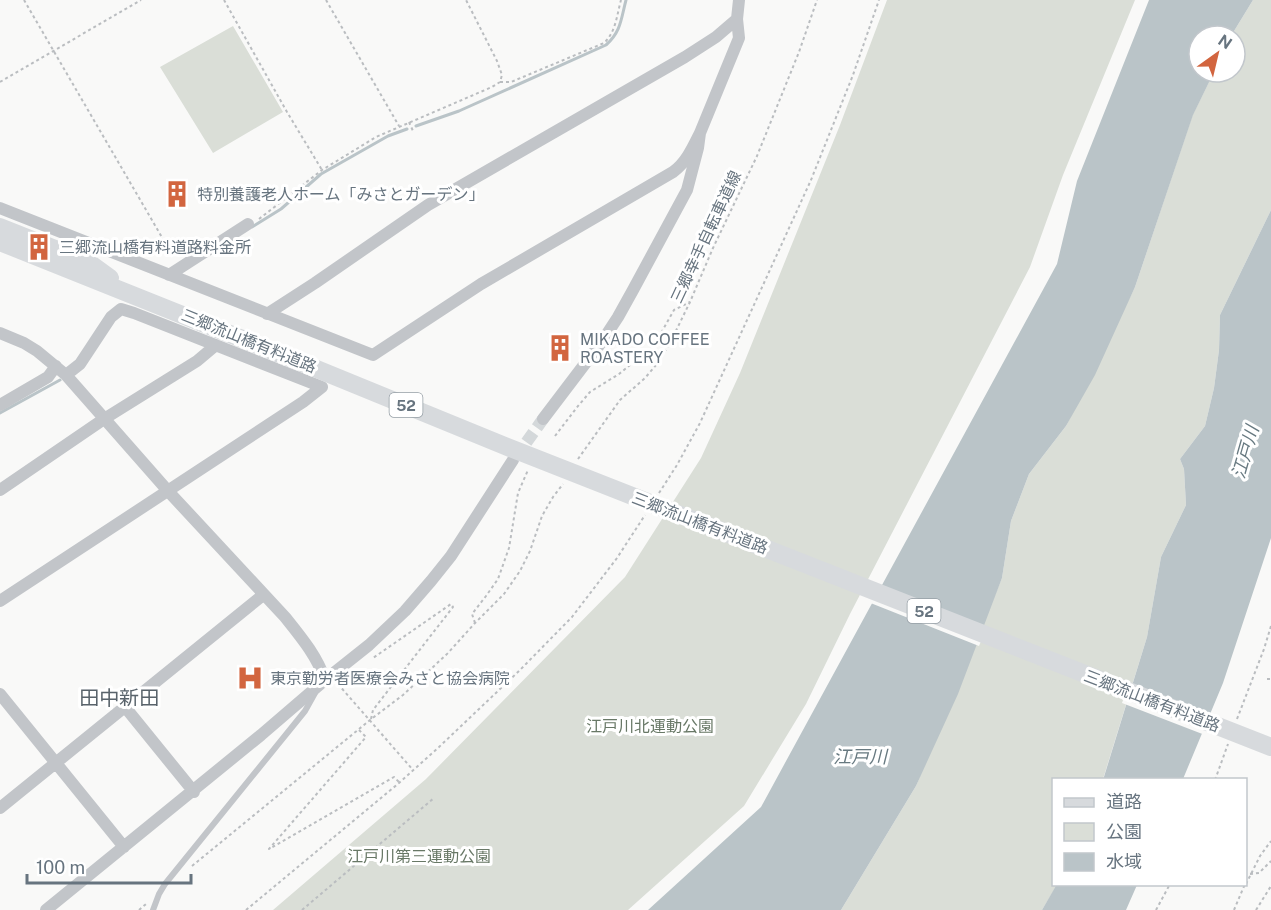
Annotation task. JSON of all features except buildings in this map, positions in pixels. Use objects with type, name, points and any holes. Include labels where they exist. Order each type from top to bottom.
[{"type":"main road","name":"三郷流山橋有料道路","points":[[0,227],[88,262],[131,294]]},
{"type":"main road","name":"三郷流山橋有料道路","points":[[0,243],[307,364],[509,453],[573,473],[1271,747]]},
{"type":"street","points":[[0,208],[374,355],[481,284],[678,169],[700,133],[739,38],[736,19],[739,0]]},
{"type":"street","points":[[267,314],[428,205],[685,57],[716,37],[736,19]]},
{"type":"street","points":[[543,419],[603,340],[633,291],[687,190],[700,133]]},
{"type":"street","points":[[169,275],[249,224]]},
{"type":"street","points":[[0,405],[48,377],[80,364],[111,317],[121,309],[322,387],[303,402],[0,601]]},
{"type":"street","points":[[0,333],[37,351],[61,371],[285,617],[321,668],[326,682]]},
{"type":"street","points":[[0,490],[104,419],[197,361],[216,345]]},
{"type":"street","points":[[46,910],[194,792],[326,682],[405,611],[432,582],[451,556],[509,453]]},
{"type":"street","points":[[0,808],[263,595]]},
{"type":"street","points":[[0,694],[124,847]]},
{"type":"street","points":[[124,707],[194,792]]},
{"type":"lane","points":[[153,910],[165,884],[326,682]]},
{"type":"path","points":[[24,0],[180,268]]},
{"type":"path","points":[[0,82],[141,0]]},
{"type":"path","points":[[224,0],[322,170]]},
{"type":"path","points":[[326,0],[399,126]]},
{"type":"path","points":[[466,0],[497,61],[502,75],[500,82]]},
{"type":"path","points":[[249,224],[322,170],[376,137],[500,82],[511,82],[604,43],[613,32],[621,0]]},
{"type":"path","name":"三郷幸手自転車道線","points":[[370,720],[420,680],[504,594],[530,551],[542,516],[553,496],[573,473],[620,400],[657,364],[690,302],[757,156],[799,52],[817,0]]},
{"type":"path","points":[[409,122],[412,131]]},
{"type":"path","points":[[555,436],[590,392],[619,374],[645,353],[661,333],[674,310],[690,302]]},
{"type":"path","points":[[475,623],[472,614],[498,579],[509,548],[518,493],[528,470]]},
{"type":"path","points":[[185,871],[370,720],[373,710],[453,606],[451,604],[372,658]]},
{"type":"path","points":[[1234,728],[1271,626]]},
{"type":"path","points":[[326,682],[370,720],[413,770]]},
{"type":"path","points":[[359,730],[366,737],[268,849],[394,777],[399,783]]},
{"type":"path","points":[[1216,778],[1230,738]]},
{"type":"path","points":[[302,910],[434,798]]},
{"type":"path","points":[[1247,880],[1271,840]]},
{"type":"path","points":[[1250,874],[1259,873],[1271,861]]},
{"type":"path","points":[[1156,910],[1169,886]]},
{"type":"path","points":[[1234,910],[1244,886]]},
{"type":"path","points":[[1256,910],[1271,886]]},
{"type":"path","points":[[139,910],[159,894]]},
{"type":"green space","name":"江戸川北運動公園","points":[[887,0],[1135,0],[1063,175],[1030,267],[850,614],[806,704],[744,806],[628,910],[273,910],[426,779],[625,577],[701,458],[740,373],[840,125]]},
{"type":"green space","points":[[1253,0],[1271,0],[1271,210],[1220,315],[1219,350],[1214,388],[1205,426],[1180,459],[1184,469],[1186,505],[1161,557],[1147,637],[1103,778],[1052,778],[1052,886],[1056,886],[1042,910],[841,910],[916,786],[1002,578],[1011,521],[1029,474],[1066,426],[1135,287],[1193,114],[1208,84],[1247,84],[1247,24],[1238,24]]},
{"type":"green space","points":[[233,26],[283,112],[213,153],[160,67]]},
{"type":"water","name":"江戸川","points":[[1149,0],[1253,0],[1238,24],[1187,24],[1187,84],[1208,84],[1193,115],[1135,287],[1095,375],[1066,426],[1029,474],[1011,521],[1002,578],[958,694],[916,786],[841,910],[648,910],[761,807],[1057,264],[1077,181]]},
{"type":"water","name":"江戸川","points":[[1271,210],[1271,538],[1223,683],[1183,778],[1104,778],[1147,637],[1161,557],[1186,505],[1184,469],[1180,459],[1205,426],[1214,388],[1219,350],[1220,315]]},
{"type":"water","points":[[1056,886],[1137,886],[1126,910],[1042,910]]},
{"type":"pier","points":[[878,585],[987,627],[979,646],[868,602]]},
{"type":"pier","points":[[1129,683],[1213,716],[1205,735],[1122,703]]},
{"type":"waterway","points":[[416,126],[459,111],[606,45],[618,30],[626,0]]},
{"type":"waterway","points":[[252,227],[281,209],[321,174],[388,136],[407,129]]},
{"type":"waterway","points":[[0,413],[60,380]]},
{"type":"tunnel","points":[[516,457],[543,419]]},
{"type":"place","name":"特別養護老人ホーム「みさとガーデン」","points":[[177,194]]},
{"type":"place","name":"三郷流山橋有料道路料金所","points":[[39,247]]},
{"type":"place","name":"MIKADO COFFEE ROASTERY","points":[[560,348]]},
{"type":"place","name":"東京勤労者医療会みさと協会病院","points":[[250,678]]},
{"type":"district","name":"田中新田","points":[[119,698]]},
{"type":"park label","name":"江戸川第三運動公園","points":[[419,856]]}]
